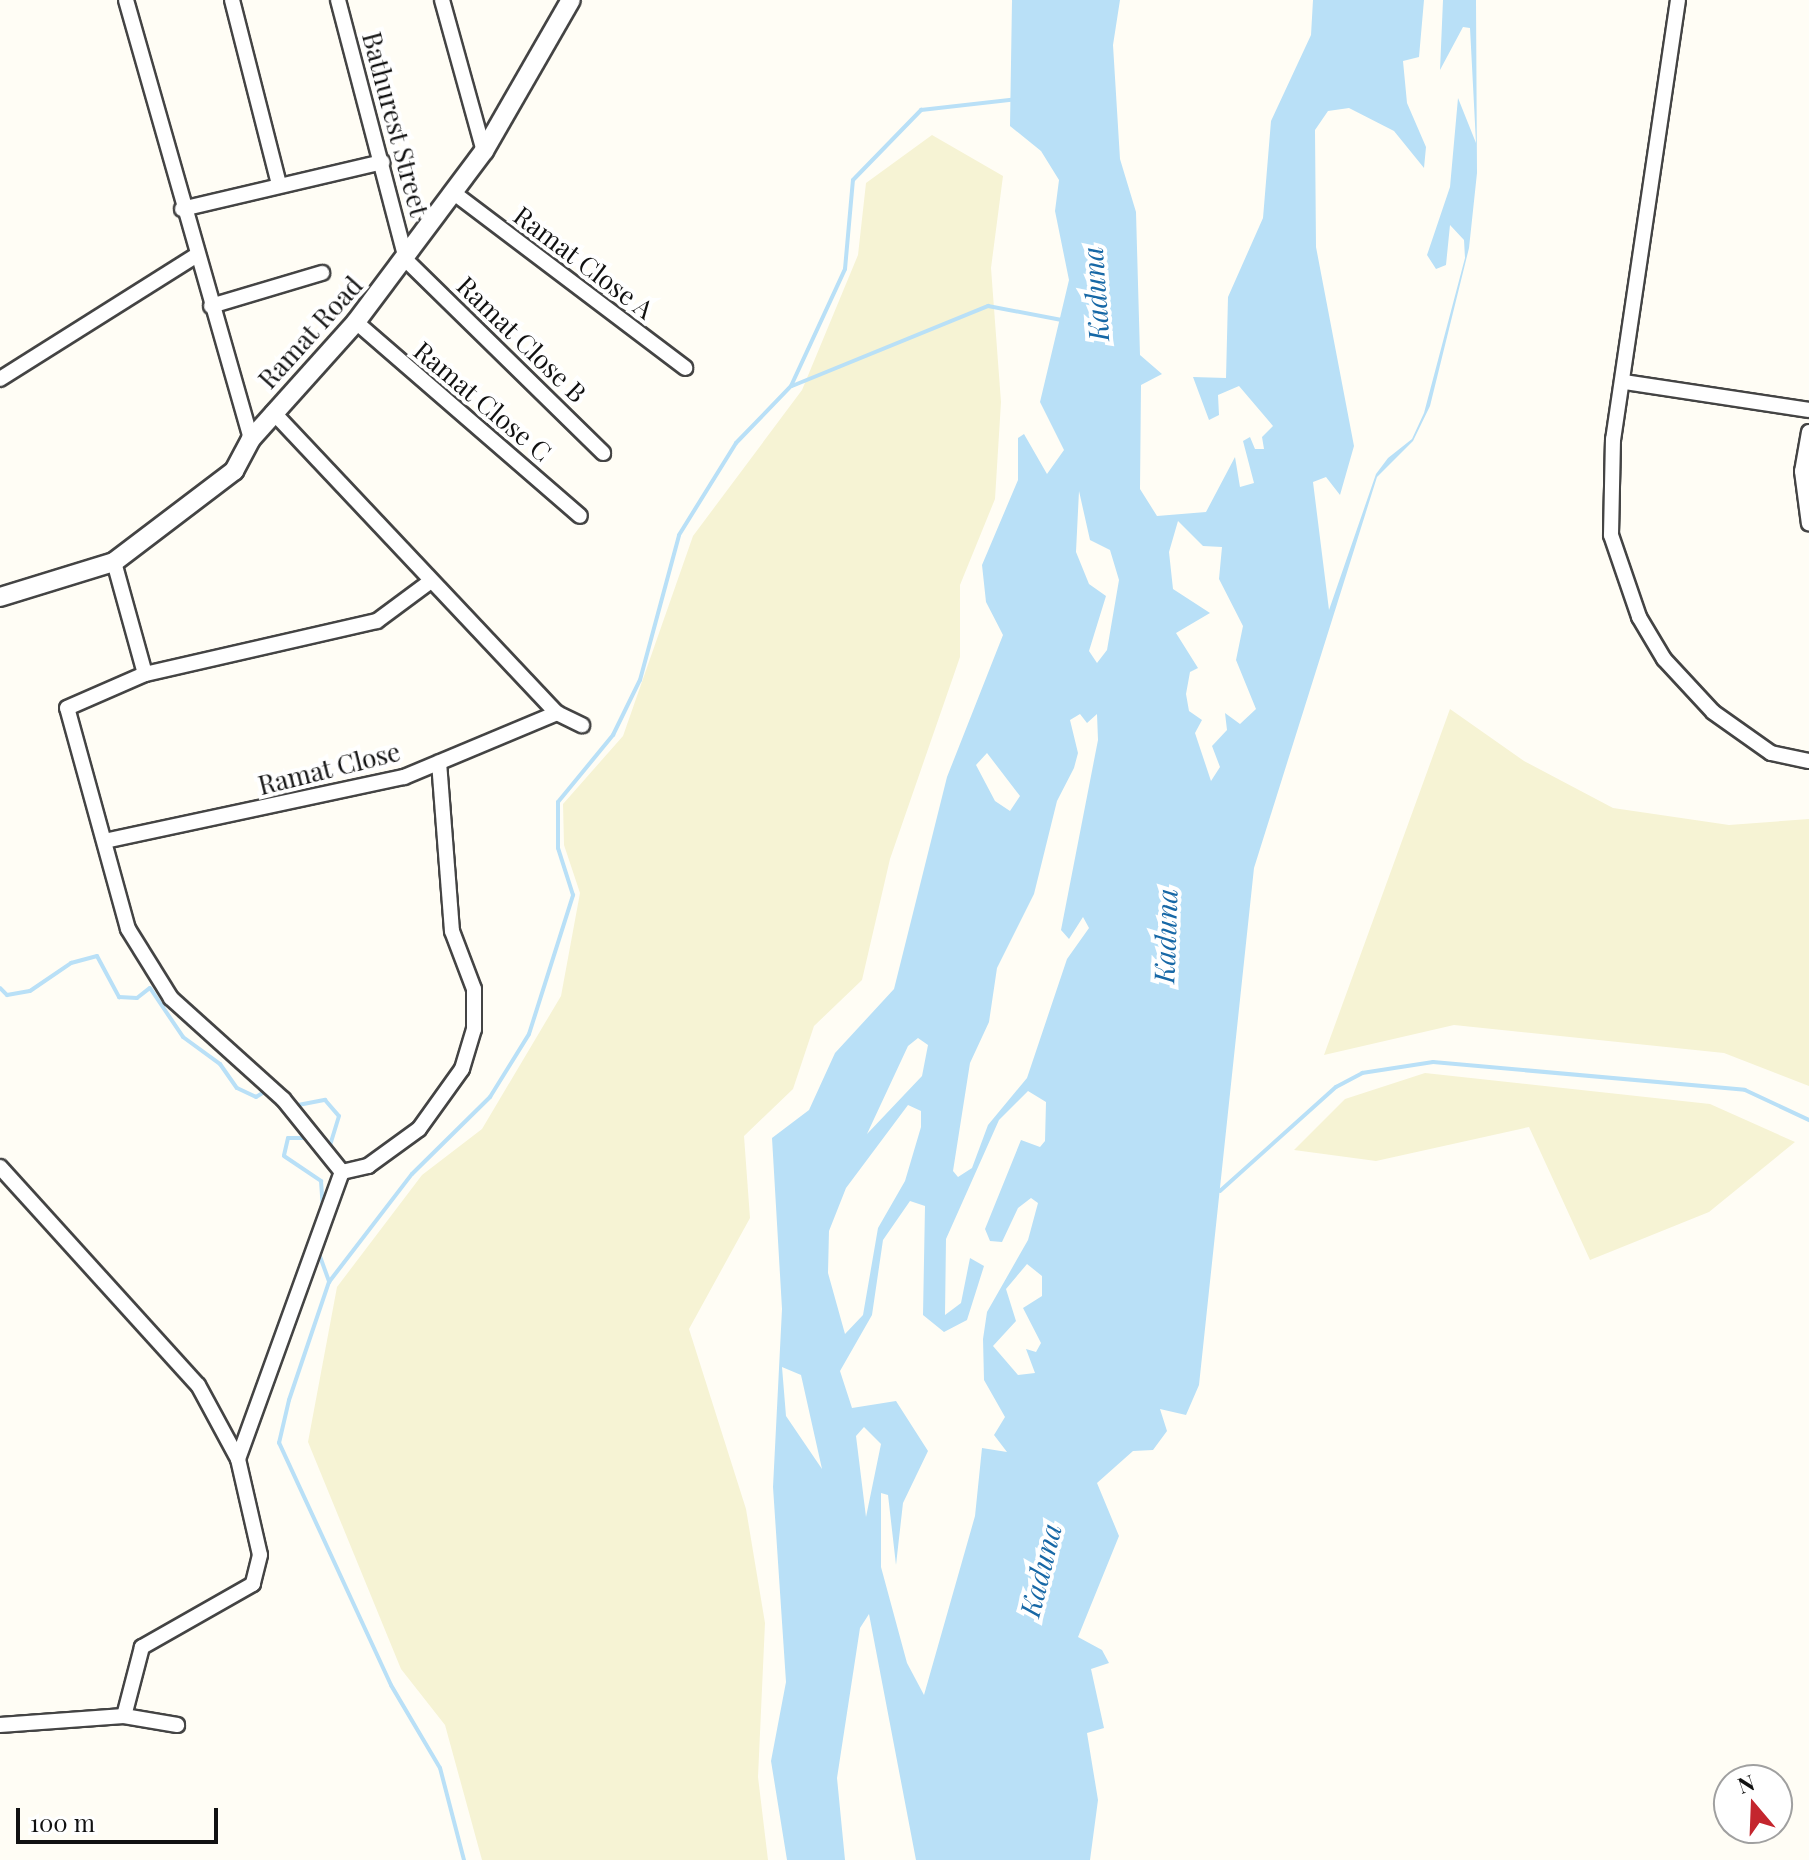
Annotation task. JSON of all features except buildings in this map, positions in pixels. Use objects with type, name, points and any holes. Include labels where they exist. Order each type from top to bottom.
[{"type":"street","points":[[232,0],[279,185]]},
{"type":"street","name":"Bathurest Street","points":[[338,0],[383,162],[406,260]]},
{"type":"street","points":[[442,0],[484,151]]},
{"type":"street","name":"Ramat Road","points":[[0,597],[114,562],[234,471],[251,439],[356,322],[454,193],[484,151],[571,0]]},
{"type":"street","points":[[1678,0],[1607,504],[1639,617],[1713,712],[1771,753],[1809,761]]},
{"type":"street","points":[[129,1],[194,257],[251,439]]},
{"type":"street","points":[[182,209],[383,162]]},
{"type":"street","name":"Ramat Close A","points":[[454,193],[685,368]]},
{"type":"street","points":[[0,379],[194,257]]},
{"type":"street","name":"Ramat Close B","points":[[406,260],[603,453]]},
{"type":"street","points":[[211,306],[322,273]]},
{"type":"street","name":"Ramat Close C","points":[[356,322],[580,516]]},
{"type":"street","points":[[1624,382],[1809,410]]},
{"type":"street","points":[[273,412],[557,713],[582,725]]},
{"type":"street","points":[[1809,432],[1802,471],[1809,524]]},
{"type":"street","points":[[114,562],[145,674]]},
{"type":"street","points":[[342,1172],[283,1099],[171,998],[128,929],[67,708],[145,674],[377,621],[431,581]]},
{"type":"street","name":"Ramat Close","points":[[105,841],[404,777],[557,713]]},
{"type":"street","points":[[342,1172],[368,1166],[419,1129],[462,1069],[474,1029],[474,989],[452,931],[439,762]]},
{"type":"street","points":[[0,1167],[198,1385],[238,1459],[261,1573],[142,1647],[124,1716]]},
{"type":"street","points":[[238,1459],[342,1172]]},
{"type":"street","points":[[0,1725],[124,1716],[177,1725]]},
{"type":"shaded area","points":[[932,135],[1003,176],[991,268],[1001,402],[995,499],[960,585],[960,657],[890,859],[862,980],[814,1026],[793,1089],[744,1136],[750,1218],[689,1329],[746,1509],[765,1623],[758,1777],[768,1860],[482,1860],[445,1725],[401,1669],[308,1442],[337,1287],[422,1175],[482,1129],[561,996],[580,893],[564,845],[563,804],[623,736],[693,536],[802,390],[858,255],[866,183]]},
{"type":"shaded area","points":[[1450,709],[1524,761],[1613,808],[1729,825],[1809,819],[1809,1086],[1724,1053],[1454,1025],[1324,1055]]},
{"type":"shaded area","points":[[1425,1073],[1710,1104],[1795,1142],[1709,1212],[1590,1260],[1529,1127],[1376,1161],[1294,1150],[1345,1099]]},
{"type":"water","name":"Kaduna","points":[[1012,0],[1120,0],[1113,45],[1120,159],[1136,212],[1140,355],[1162,374],[1141,385],[1140,489],[1157,516],[1206,512],[1235,457],[1240,487],[1254,483],[1243,441],[1250,437],[1255,449],[1264,449],[1262,437],[1273,426],[1239,386],[1218,395],[1219,415],[1209,420],[1193,377],[1226,378],[1228,297],[1263,218],[1271,121],[1311,35],[1313,0],[1424,0],[1419,57],[1403,61],[1407,103],[1426,147],[1424,168],[1394,131],[1349,108],[1328,111],[1315,130],[1316,247],[1354,446],[1340,495],[1326,477],[1313,482],[1329,610],[1376,474],[1388,458],[1412,439],[1424,413],[1465,258],[1464,240],[1450,225],[1446,265],[1436,269],[1427,255],[1450,187],[1458,98],[1476,143],[1470,28],[1463,27],[1440,70],[1443,0],[1476,0],[1477,173],[1469,248],[1430,406],[1413,441],[1377,477],[1254,868],[1199,1385],[1186,1415],[1160,1409],[1167,1431],[1153,1450],[1133,1451],[1097,1483],[1119,1536],[1078,1637],[1102,1650],[1109,1663],[1091,1669],[1104,1728],[1087,1733],[1098,1800],[1090,1860],[916,1860],[869,1614],[860,1628],[837,1778],[845,1860],[787,1860],[771,1761],[786,1682],[773,1487],[782,1309],[772,1138],[809,1110],[835,1053],[894,989],[947,777],[1003,635],[986,602],[982,565],[1018,480],[1018,438],[1024,434],[1047,474],[1064,450],[1040,402],[1069,280],[1055,211],[1059,180],[1041,151],[1010,126]],"holes":[[[1079,491],[1090,540],[1110,550],[1119,580],[1107,650],[1097,663],[1089,651],[1106,596],[1089,584],[1076,552]],[[1178,521],[1203,546],[1222,547],[1219,579],[1243,626],[1236,660],[1256,709],[1240,724],[1225,713],[1227,730],[1212,746],[1220,767],[1211,781],[1195,733],[1202,720],[1189,711],[1186,694],[1190,672],[1198,668],[1176,633],[1210,613],[1173,589],[1169,552]],[[1080,714],[1087,723],[1097,714],[1098,740],[1061,930],[1069,939],[1083,917],[1089,928],[1067,959],[1027,1078],[988,1125],[972,1168],[958,1177],[953,1171],[970,1063],[989,1022],[997,968],[1034,894],[1057,801],[1078,753],[1070,720]],[[987,753],[1020,796],[1010,811],[995,801],[976,765]],[[918,1038],[928,1045],[922,1076],[867,1134],[908,1046]],[[1028,1091],[1046,1102],[1045,1141],[1040,1147],[1021,1140],[985,1229],[990,1241],[1002,1242],[1018,1208],[1031,1198],[1038,1203],[1028,1240],[987,1312],[983,1339],[984,1380],[1005,1417],[994,1435],[1007,1452],[982,1448],[975,1516],[924,1695],[907,1663],[881,1567],[881,1493],[888,1495],[896,1565],[903,1503],[928,1451],[896,1401],[852,1408],[840,1371],[872,1315],[883,1240],[910,1201],[925,1206],[923,1315],[944,1332],[967,1320],[984,1266],[970,1258],[961,1303],[945,1315],[946,1239],[999,1120]],[[908,1105],[921,1111],[921,1127],[905,1181],[878,1228],[863,1315],[845,1334],[828,1273],[829,1231],[846,1188]],[[1027,1264],[1042,1276],[1042,1296],[1023,1308],[1041,1343],[1036,1352],[1026,1349],[1035,1373],[1018,1375],[993,1346],[1016,1321],[1006,1289]],[[782,1367],[801,1375],[822,1469],[786,1416]],[[864,1427],[881,1444],[866,1517],[856,1436]]]},
{"type":"waterway","points":[[464,1860],[440,1768],[391,1685],[279,1443],[289,1400],[329,1282],[412,1174],[490,1097],[529,1034],[573,895],[558,848],[558,802],[613,735],[640,680],[679,535],[736,443],[791,386],[845,269],[853,180],[921,110],[1018,99]]},
{"type":"waterway","points":[[792,386],[988,306],[1062,320]]},
{"type":"waterway","points":[[0,988],[7,995],[30,991],[71,963],[97,956],[119,997],[137,998],[150,988],[183,1037],[220,1064],[237,1088],[256,1097],[266,1091]]},
{"type":"waterway","points":[[1220,1191],[1336,1087],[1362,1073],[1433,1062],[1745,1090],[1809,1120]]},
{"type":"waterway","points":[[293,1106],[325,1100],[339,1116],[329,1148]]},
{"type":"waterway","points":[[307,1138],[288,1138],[284,1156],[321,1181],[323,1207]]},
{"type":"waterway","points":[[318,1251],[329,1282]]}]
